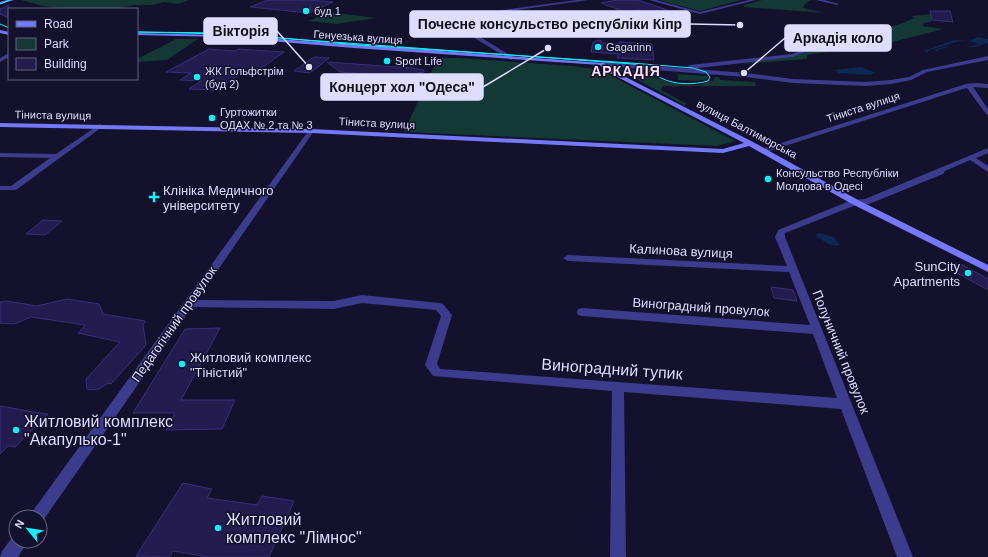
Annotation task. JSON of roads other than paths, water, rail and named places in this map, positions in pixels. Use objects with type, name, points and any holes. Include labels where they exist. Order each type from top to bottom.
[{"type":"main road","points":[[0,3],[12,0]]},
{"type":"main road","name":"Генуезька вулиця","points":[[138,34],[222,36],[602,64]]},
{"type":"main road","name":"вулиця Балтиморська","points":[[602,64],[606,69],[751,143],[856,202],[988,269]]},
{"type":"main road","name":"Тіниста вулиця","points":[[0,125],[311,131],[723,151],[751,143]]},
{"type":"street","points":[[512,58],[459,25],[488,13],[586,0]]},
{"type":"street","points":[[650,0],[700,13],[754,0]]},
{"type":"street","points":[[818,0],[838,4]]},
{"type":"street","points":[[690,70],[695,66],[793,55],[845,35]]},
{"type":"street","name":"Генуезька вулиця","points":[[602,64],[746,75],[800,82],[879,84],[911,78],[925,71],[942,66],[988,58]]},
{"type":"street","points":[[968,85],[988,86]]},
{"type":"street","points":[[968,85],[988,113]]},
{"type":"street","name":"Тіниста вулиця","points":[[763,150],[968,85]]},
{"type":"street","points":[[0,188],[13,188],[100,126]]},
{"type":"street","name":"Педагогічний провулок","points":[[43,509],[311,131]]},
{"type":"street","points":[[856,202],[866,202],[940,172],[942,169],[988,150]]},
{"type":"street","points":[[0,155],[58,156]]},
{"type":"street","points":[[970,157],[988,170]]},
{"type":"street","name":"Полуничний провулок","points":[[856,202],[781,232],[780,237],[818,330],[905,557]]},
{"type":"street","name":"Калинова вулиця","points":[[568,258],[793,269]]},
{"type":"street","name":"Виноградний тупик","points":[[188,303],[320,305],[362,300],[439,307],[447,315],[431,365],[437,373],[846,404]]},
{"type":"street","name":"Виноградний провулок","points":[[582,312],[818,330]]},
{"type":"street","points":[[618,386],[618,557]]},
{"type":"water","points":[[978,37],[988,39],[988,43],[975,47],[958,46],[973,46],[978,44],[961,41],[930,50],[927,52],[928,54],[924,51],[954,40],[969,41]]},
{"type":"water","points":[[951,46],[937,50],[940,53],[934,50],[940,48]]},
{"type":"water","points":[[861,67],[876,73],[870,75],[839,73],[835,70]]},
{"type":"water","points":[[819,233],[833,237],[840,245],[834,246],[825,242],[817,237],[816,234]]},
{"type":"tram line","points":[[0,4],[10,0]]},
{"type":"tram line","points":[[0,24],[8,28]]},
{"type":"tram line","points":[[138,32],[224,34],[291,39]]},
{"type":"tram line","points":[[138,32],[225,33],[291,39]]},
{"type":"tram line","points":[[291,39],[512,55]]},
{"type":"tram line","points":[[291,39],[512,55]]},
{"type":"tram line","points":[[512,55],[693,68],[706,72],[710,77],[708,81],[684,84],[666,80],[633,64],[512,55]]},
{"type":"place","name":"буд 1","points":[[306,11]]},
{"type":"place","name":"Почесне консульство республіки Кіпр","points":[[740,25]]},
{"type":"place","name":"Gagarinn","points":[[598,47]]},
{"type":"place","name":"Концерт хол \"Одеса\"","points":[[548,48]]},
{"type":"place","name":"Sport Life","points":[[387,61]]},
{"type":"place","name":"Вікторія","points":[[309,67]]},
{"type":"place","name":"Аркадія коло","points":[[744,73]]},
{"type":"place","name":"ЖК Гольфстрім (буд 2)","points":[[197,77]]},
{"type":"place","name":"Гуртожитки ОДАХ № 2 та № 3","points":[[212,118]]},
{"type":"place","name":"Консульство Республіки Молдова в Одесі","points":[[768,179]]},
{"type":"place","name":"Клініка Медичного університету","points":[[154,197]]},
{"type":"place","name":"SunCity Apartments","points":[[968,273]]},
{"type":"place","name":"Житловий комплекс \"Тіністий\"","points":[[182,364]]},
{"type":"place","name":"Житловий комплекс \"Акапулько-1\"","points":[[16,430]]},
{"type":"place","name":"Житловий комплекс \"Лімнос\"","points":[[218,528]]},
{"type":"district","name":"АРКАДІЯ","points":[[626,71]]}]
